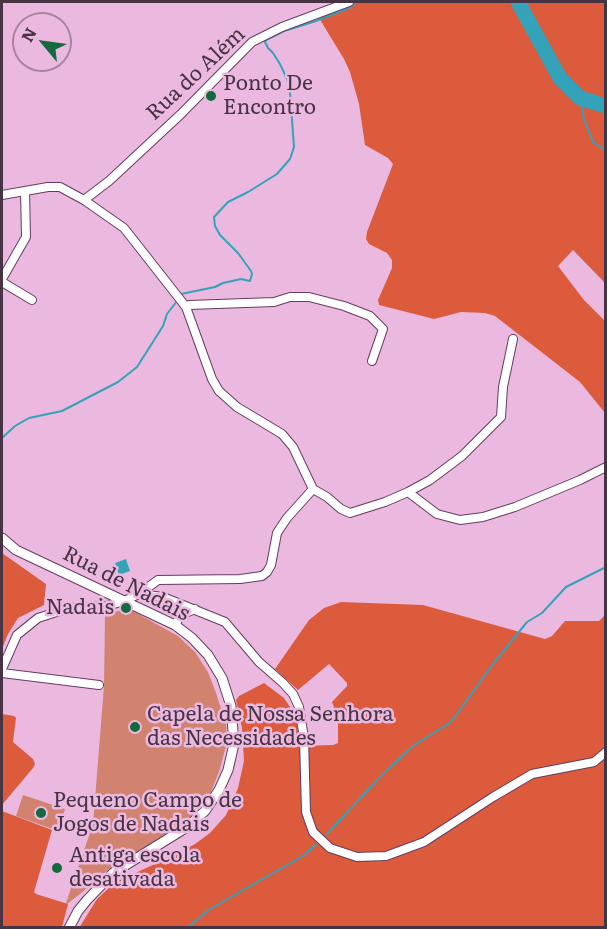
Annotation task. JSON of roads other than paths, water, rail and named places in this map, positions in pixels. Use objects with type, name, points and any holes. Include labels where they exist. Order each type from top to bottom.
[{"type":"street","name":"Rua do Além","points":[[84,200],[109,181],[181,114],[252,42],[282,27],[349,2]]},
{"type":"street","points":[[2,195],[60,187],[84,200],[124,228],[186,307],[212,379],[219,392],[237,407],[282,434],[293,447],[314,489],[350,513],[385,502],[430,480],[462,456],[501,417],[503,387],[513,339]]},
{"type":"street","points":[[25,191],[26,237],[2,280],[32,300]]},
{"type":"street","points":[[186,307],[189,305],[274,303],[290,297],[309,297],[344,306],[370,316],[383,329],[372,361]]},
{"type":"street","points":[[408,492],[436,514],[460,520],[483,517],[515,507],[606,467]]},
{"type":"street","points":[[99,685],[2,671],[17,635],[38,618],[69,608],[107,606],[124,601],[139,594],[158,580],[240,579],[262,576],[271,565],[277,533],[287,518],[314,489]]},
{"type":"street","name":"Rua de Nadais","points":[[2,538],[16,550],[175,625],[192,638],[208,655],[222,678],[233,716],[234,744],[228,770],[219,790],[205,811],[187,827],[113,873],[78,911],[69,927]]},
{"type":"street","points":[[139,594],[163,597],[225,622],[259,662],[284,683],[299,707],[304,738],[306,812],[313,832],[330,848],[357,857],[386,856],[424,842],[532,774],[594,762],[606,752]]},
{"type":"street","points":[[175,625],[181,615],[195,609]]},
{"type":"water","points":[[126,559],[130,571],[119,575],[115,563]]},
{"type":"waterway","points":[[181,294],[241,279],[250,281],[251,271],[238,253],[220,235],[215,226],[214,217],[228,202],[277,174],[290,159],[294,147],[287,79],[280,64],[268,48],[266,40],[284,31],[349,8],[357,2]]},
{"type":"waterway","points":[[518,2],[560,78],[580,98],[606,106]]},
{"type":"waterway","points":[[580,98],[584,119],[593,142],[606,151]]},
{"type":"waterway","points":[[2,438],[15,426],[29,418],[62,411],[118,382],[137,367],[163,326],[167,314],[177,301]]},
{"type":"waterway","points":[[326,835],[381,776],[413,746],[451,722],[527,622],[542,613],[566,587],[606,567]]},
{"type":"waterway","points":[[187,928],[210,909],[303,856],[318,843]]},
{"type":"place","name":"Ponto De Encontro","points":[[211,96]]},
{"type":"place","name":"Nadais","points":[[126,608]]},
{"type":"place","name":"Capela de Nossa Senhora das Necessidades","points":[[135,727]]},
{"type":"place","name":"Pequeno Campo de Jogos de Nadais","points":[[41,813]]},
{"type":"place","name":"Antiga escola desativada","points":[[57,868]]}]
